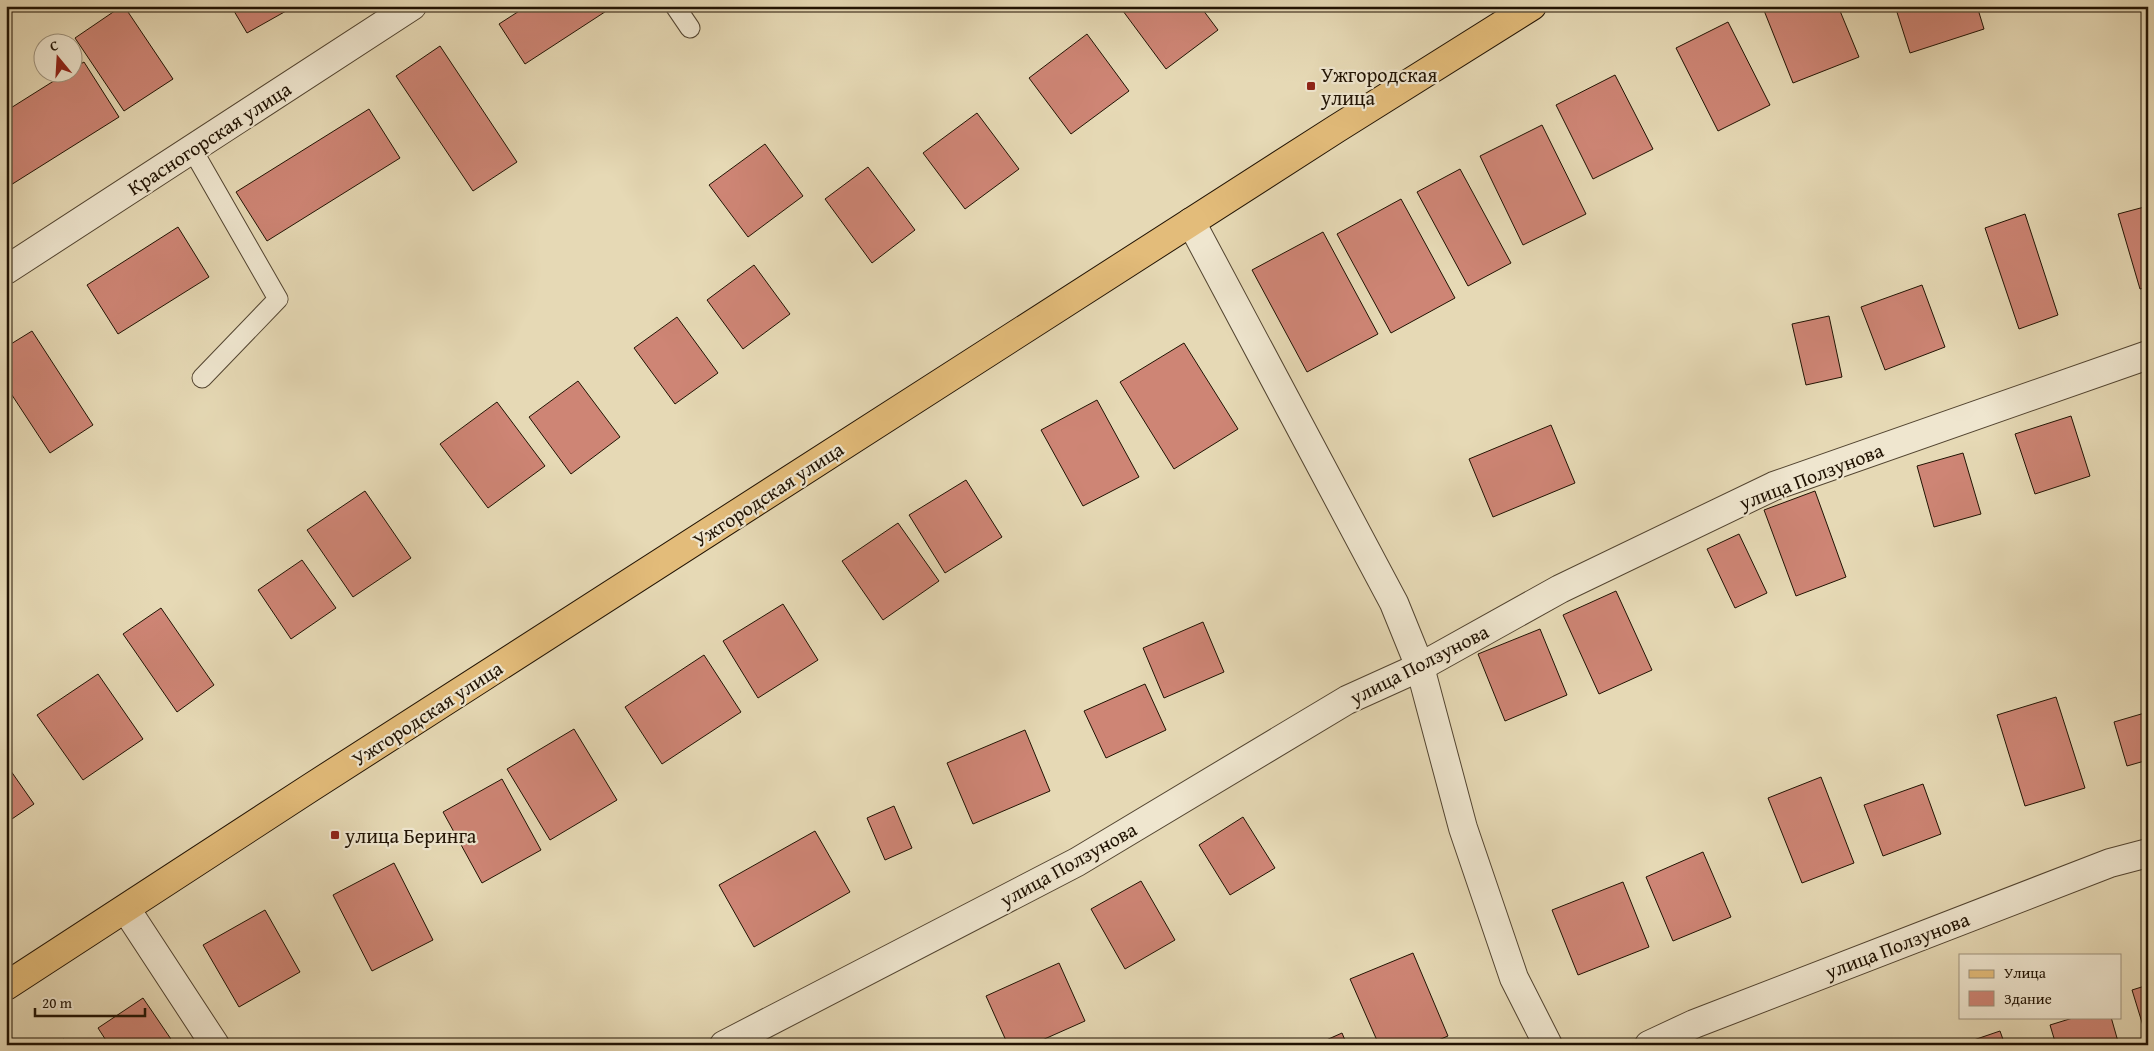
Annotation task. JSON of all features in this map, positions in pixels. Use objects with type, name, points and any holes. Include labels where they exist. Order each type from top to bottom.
[{"type":"main road","name":"Ужгородская улица","points":[[6,986],[310,788],[1336,129],[1517,10]]},
{"type":"street","name":"Красногорская улица","points":[[6,270],[412,6]]},
{"type":"street","points":[[1192,222],[1394,603],[1420,667],[1463,828],[1514,978],[1548,1045]]},
{"type":"street","name":"улица Ползунова","points":[[724,1045],[1077,862],[1347,700],[1420,667],[1560,589],[1774,486],[2148,355]]},
{"type":"street","name":"улица Ползунова","points":[[1649,1045],[1694,1024],[2110,863],[2148,853]]},
{"type":"street","points":[[126,909],[216,1045]]},
{"type":"lane","points":[[675,6],[690,28]]},
{"type":"lane","points":[[192,149],[278,299],[202,378]]},
{"type":"building","points":[[124,6],[173,79],[124,111],[82,48],[82,33]]},
{"type":"building","points":[[231,6],[295,6],[247,33]]},
{"type":"building","points":[[527,6],[614,6],[525,64],[499,24]]},
{"type":"building","points":[[1130,6],[1200,6],[1218,30],[1166,69],[1123,11]]},
{"type":"building","points":[[1767,6],[1838,6],[1859,57],[1793,83],[1763,8]]},
{"type":"building","points":[[1895,6],[1977,6],[1984,29],[1910,53]]},
{"type":"building","points":[[1728,22],[1770,105],[1718,131],[1676,48]]},
{"type":"building","points":[[1087,34],[1129,91],[1071,134],[1029,78]]},
{"type":"building","points":[[440,46],[517,162],[473,191],[396,76]]},
{"type":"building","points":[[84,62],[119,117],[6,188],[6,111],[52,82],[82,82],[82,63]]},
{"type":"building","points":[[1615,75],[1653,149],[1593,179],[1556,105]]},
{"type":"building","points":[[369,109],[400,158],[267,241],[236,192]]},
{"type":"building","points":[[977,113],[1019,169],[965,209],[923,153]]},
{"type":"building","points":[[1542,125],[1586,214],[1523,245],[1480,156]]},
{"type":"building","points":[[765,144],[803,196],[748,237],[709,185]]},
{"type":"building","points":[[868,167],[915,230],[872,263],[825,199]]},
{"type":"building","points":[[1460,169],[1511,263],[1468,286],[1417,192]]},
{"type":"building","points":[[1401,199],[1455,298],[1391,333],[1337,234]]},
{"type":"building","points":[[2148,206],[2148,287],[2140,289],[2118,214]]},
{"type":"building","points":[[2025,214],[2058,315],[2019,329],[1985,228]]},
{"type":"building","points":[[178,227],[209,277],[118,334],[87,285]]},
{"type":"building","points":[[1323,232],[1378,334],[1307,372],[1252,270]]},
{"type":"building","points":[[754,265],[790,314],[743,349],[707,300]]},
{"type":"building","points":[[1922,285],[1945,347],[1885,370],[1861,307]]},
{"type":"building","points":[[1829,316],[1842,377],[1806,385],[1792,324]]},
{"type":"building","points":[[677,317],[718,373],[675,404],[634,348]]},
{"type":"building","points":[[32,331],[93,425],[50,453],[6,386],[6,347]]},
{"type":"building","points":[[1184,343],[1238,429],[1174,469],[1120,382]]},
{"type":"building","points":[[578,381],[620,437],[571,474],[529,417]]},
{"type":"building","points":[[1097,400],[1139,477],[1083,506],[1041,430]]},
{"type":"building","points":[[497,402],[545,466],[488,508],[440,444]]},
{"type":"building","points":[[2071,416],[2090,476],[2035,494],[2015,434]]},
{"type":"building","points":[[1551,425],[1575,483],[1493,517],[1469,459]]},
{"type":"building","points":[[1963,453],[1981,514],[1934,527],[1917,466]]},
{"type":"building","points":[[966,480],[1002,537],[945,573],[909,515]]},
{"type":"building","points":[[365,491],[411,558],[353,597],[307,530]]},
{"type":"building","points":[[1815,491],[1846,577],[1796,596],[1764,510]]},
{"type":"building","points":[[898,523],[939,581],[883,620],[842,561]]},
{"type":"building","points":[[1739,534],[1767,593],[1735,608],[1707,549]]},
{"type":"building","points":[[302,560],[336,608],[291,639],[258,590]]},
{"type":"building","points":[[1616,591],[1652,670],[1599,694],[1563,615]]},
{"type":"building","points":[[783,604],[818,660],[758,698],[723,641]]},
{"type":"building","points":[[161,608],[214,685],[177,712],[123,634]]},
{"type":"building","points":[[1203,622],[1224,672],[1164,698],[1143,648]]},
{"type":"building","points":[[1540,629],[1567,695],[1505,721],[1478,654]]},
{"type":"building","points":[[704,655],[741,712],[662,764],[625,707]]},
{"type":"building","points":[[98,674],[143,739],[83,780],[37,715]]},
{"type":"building","points":[[1145,684],[1166,730],[1106,758],[1084,711]]},
{"type":"building","points":[[2056,697],[2085,788],[2025,806],[1997,715]]},
{"type":"building","points":[[2148,712],[2148,760],[2127,766],[2114,722]]},
{"type":"building","points":[[574,729],[617,800],[550,840],[507,769]]},
{"type":"building","points":[[1025,730],[1050,791],[973,824],[947,763]]},
{"type":"building","points":[[6,764],[34,804],[6,823]]},
{"type":"building","points":[[1821,777],[1854,863],[1802,883],[1768,798]]},
{"type":"building","points":[[502,779],[541,850],[482,883],[443,812]]},
{"type":"building","points":[[1923,784],[1941,834],[1883,856],[1864,805]]},
{"type":"building","points":[[894,806],[912,848],[885,860],[867,818]]},
{"type":"building","points":[[1243,817],[1275,868],[1230,895],[1199,845]]},
{"type":"building","points":[[815,831],[850,892],[754,947],[719,885]]},
{"type":"building","points":[[1703,852],[1731,917],[1673,941],[1646,877]]},
{"type":"building","points":[[394,863],[433,940],[372,971],[333,895]]},
{"type":"building","points":[[1141,881],[1175,940],[1125,969],[1091,909]]},
{"type":"building","points":[[1623,882],[1649,947],[1578,975],[1552,910]]},
{"type":"building","points":[[265,910],[300,972],[239,1007],[203,945]]},
{"type":"building","points":[[1413,953],[1448,1036],[1427,1045],[1379,1045],[1350,979]]},
{"type":"building","points":[[1059,963],[1085,1021],[1031,1045],[1008,1045],[986,996]]},
{"type":"building","points":[[2148,985],[2148,1042],[2132,990]]},
{"type":"building","points":[[143,998],[175,1045],[109,1045],[98,1028]]},
{"type":"building","points":[[2073,1018],[2111,1018],[2119,1045],[2056,1045],[2050,1025]]},
{"type":"building","points":[[2000,1031],[2005,1045],[1959,1045]]},
{"type":"building","points":[[1342,1033],[1347,1045],[1315,1045]]},
{"type":"building","points":[[64,1039],[68,1045],[54,1045]]},
{"type":"place","name":"Ужгородская улица","points":[[1311,86]]},
{"type":"place","name":"улица Беринга","points":[[335,835]]}]
